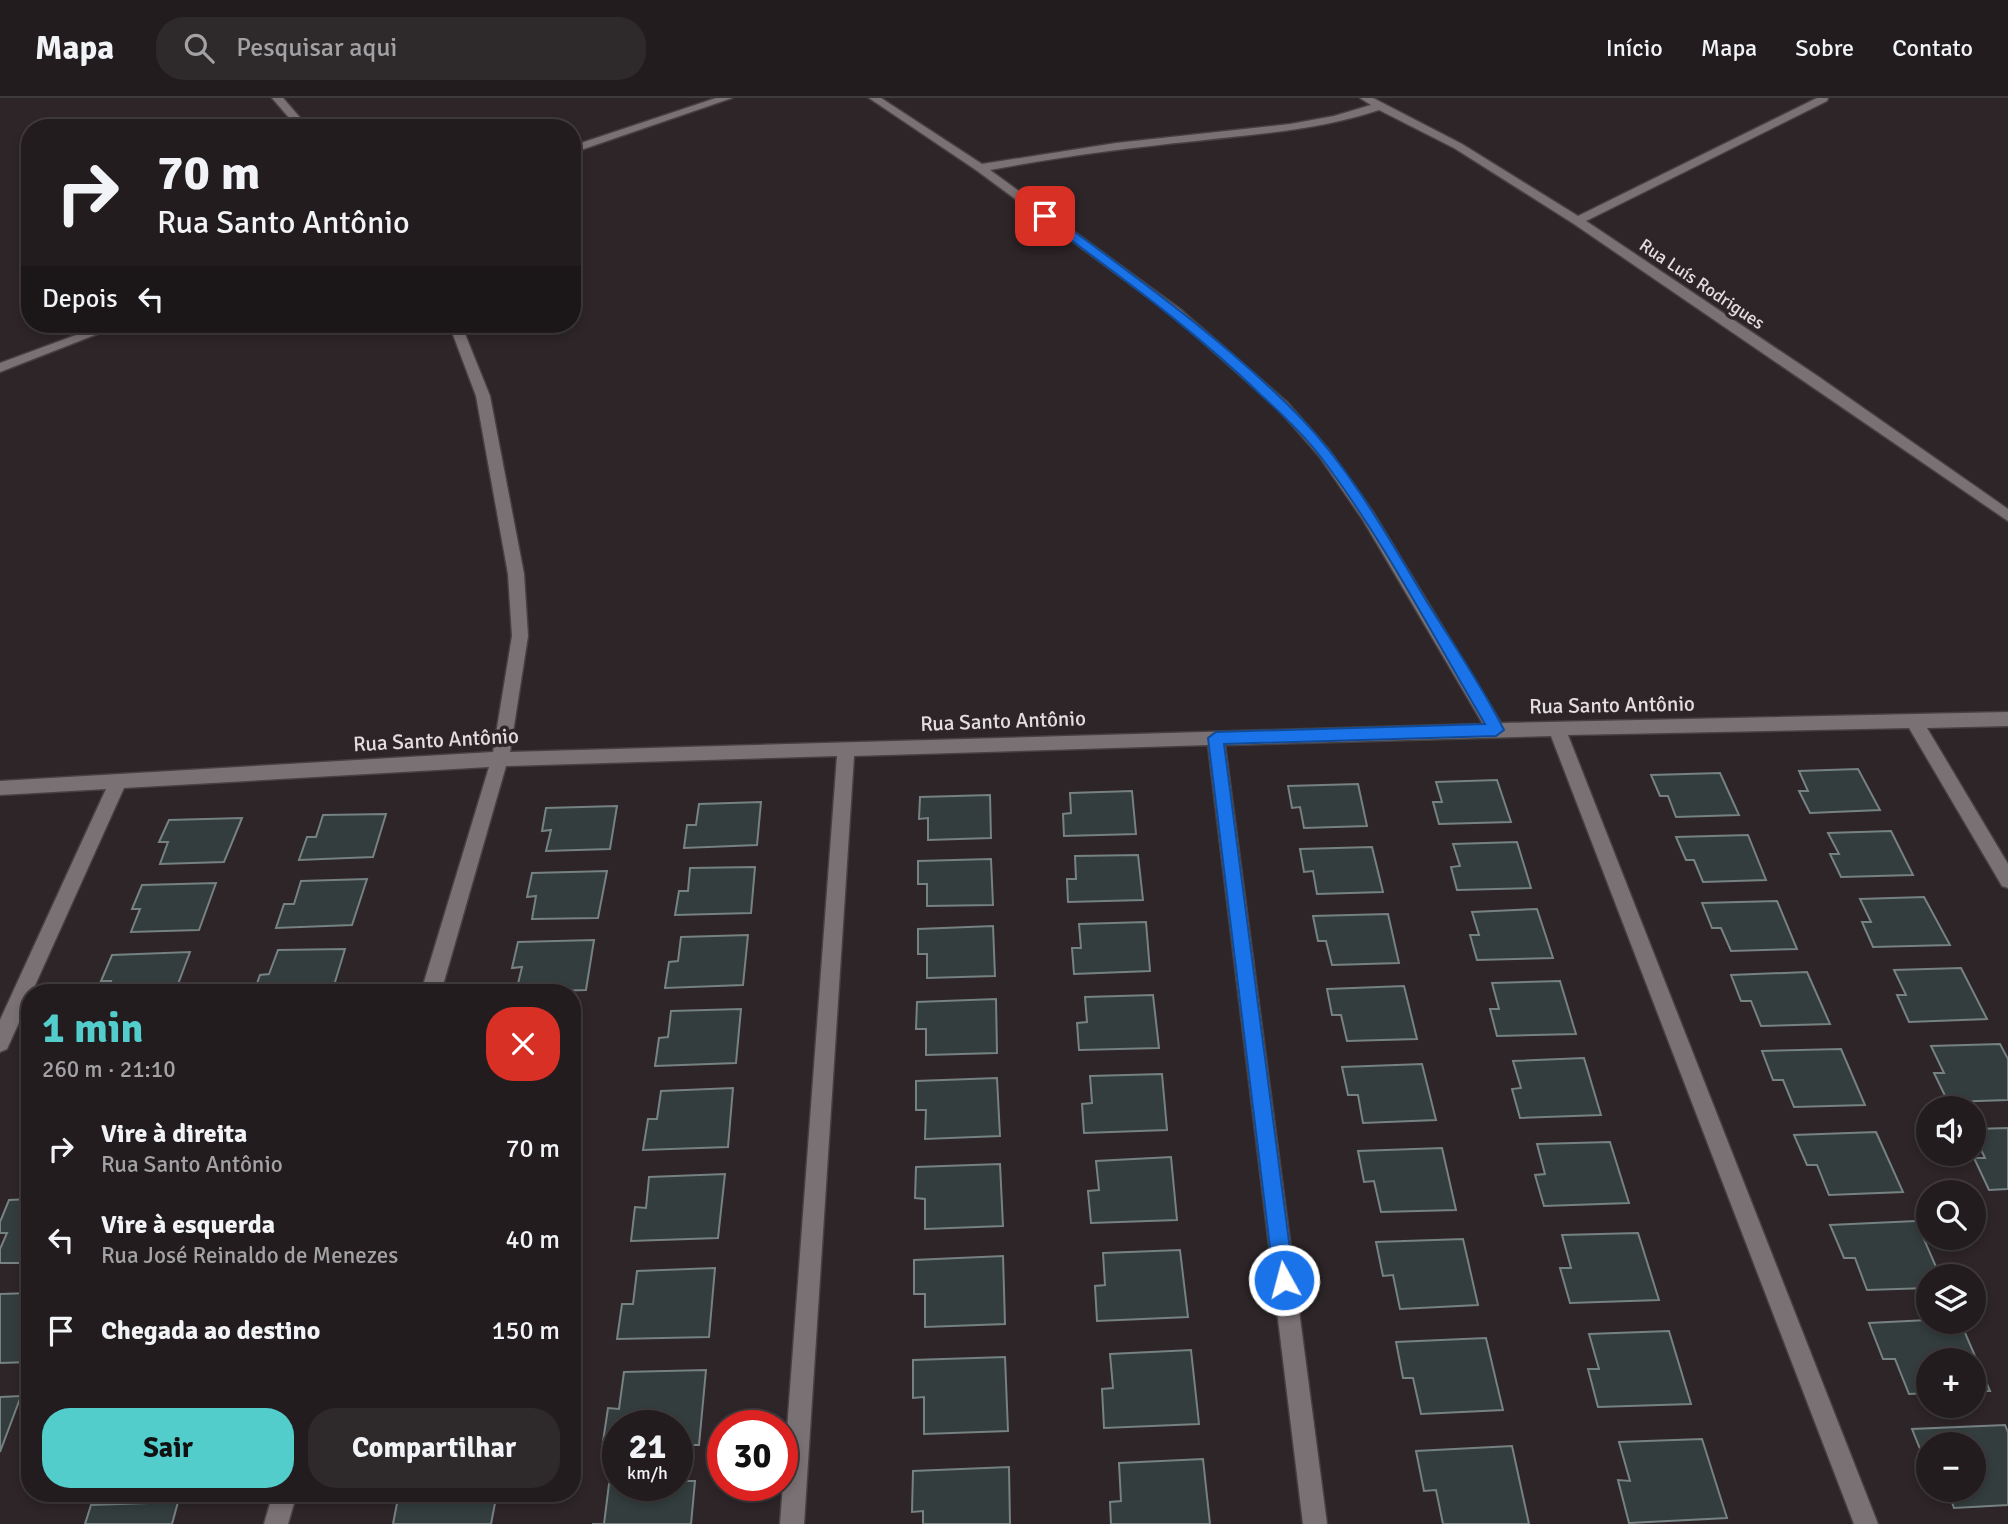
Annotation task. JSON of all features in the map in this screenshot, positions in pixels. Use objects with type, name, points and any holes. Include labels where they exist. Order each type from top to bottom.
[{"type":"street","points":[[277,98],[296,119]]},
{"type":"street","points":[[581,147],[727,98]]},
{"type":"street","points":[[874,98],[980,168],[1176,312],[1283,406],[1324,453],[1368,516],[1496,730]]},
{"type":"street","name":"Rua Luís Rodrigues","points":[[1365,98],[1458,146],[1578,221],[1814,380],[2008,516]]},
{"type":"street","points":[[1578,221],[1823,99]]},
{"type":"street","points":[[980,168],[1099,148],[1289,127],[1343,118],[1379,106]]},
{"type":"street","points":[[0,368],[93,333]]},
{"type":"street","points":[[433,984],[500,759],[520,636],[516,574],[483,396],[458,333]]},
{"type":"street","name":"Rua Santo Antônio","points":[[0,788],[500,759],[1496,730],[2008,719]]},
{"type":"street","points":[[1914,721],[2008,880]]},
{"type":"street","points":[[1557,729],[1866,1524]]},
{"type":"street","points":[[1216,738],[1315,1524]]},
{"type":"street","points":[[792,1524],[846,748]]},
{"type":"street","points":[[26,984],[118,782]]},
{"type":"street","points":[[0,1042],[21,996]]},
{"type":"street","points":[[276,1524],[282,1502]]},
{"type":"building","points":[[1858,769],[1880,810],[1810,813],[1799,791],[1808,791],[1799,771]]},
{"type":"building","points":[[1720,773],[1739,815],[1676,817],[1668,796],[1660,796],[1651,775]]},
{"type":"building","points":[[1497,780],[1511,822],[1439,824],[1433,802],[1442,802],[1436,782]]},
{"type":"building","points":[[1358,784],[1367,826],[1304,828],[1300,807],[1292,808],[1288,786]]},
{"type":"building","points":[[1132,791],[1136,834],[1064,836],[1063,814],[1071,813],[1070,793]]},
{"type":"building","points":[[990,795],[991,838],[928,840],[928,818],[919,819],[920,797]]},
{"type":"building","points":[[761,802],[757,845],[684,848],[687,825],[696,825],[699,804]]},
{"type":"building","points":[[617,806],[610,849],[546,851],[551,830],[542,831],[546,808]]},
{"type":"building","points":[[386,814],[373,857],[299,860],[307,837],[316,837],[323,815]]},
{"type":"building","points":[[242,818],[224,862],[160,864],[168,842],[159,842],[169,820]]},
{"type":"building","points":[[1891,831],[1913,875],[1841,877],[1830,854],[1839,854],[1828,833]]},
{"type":"building","points":[[1748,835],[1766,880],[1703,882],[1694,860],[1686,860],[1676,837]]},
{"type":"building","points":[[1517,842],[1531,888],[1457,890],[1451,867],[1460,866],[1453,844]]},
{"type":"building","points":[[1372,847],[1383,892],[1317,894],[1313,871],[1304,872],[1300,849]]},
{"type":"building","points":[[1138,855],[1143,900],[1068,902],[1067,879],[1076,879],[1075,856]]},
{"type":"building","points":[[991,859],[993,905],[927,906],[927,884],[918,884],[918,861]]},
{"type":"building","points":[[755,867],[751,913],[675,915],[679,891],[688,891],[690,868]]},
{"type":"building","points":[[607,871],[598,918],[532,919],[536,896],[527,897],[532,873]]},
{"type":"building","points":[[367,879],[352,925],[276,928],[284,904],[294,904],[301,881]]},
{"type":"building","points":[[216,883],[199,930],[131,932],[140,909],[132,909],[142,885]]},
{"type":"building","points":[[1924,897],[1950,945],[1873,947],[1862,922],[1871,922],[1860,899]]},
{"type":"building","points":[[1777,901],[1797,949],[1731,951],[1721,928],[1712,928],[1702,903]]},
{"type":"building","points":[[1537,909],[1553,958],[1477,960],[1470,935],[1479,935],[1472,912]]},
{"type":"building","points":[[1388,914],[1399,963],[1332,965],[1326,941],[1318,941],[1313,916]]},
{"type":"building","points":[[1146,922],[1150,971],[1074,974],[1072,948],[1081,948],[1079,924]]},
{"type":"building","points":[[993,926],[995,976],[927,978],[927,954],[918,954],[918,929]]},
{"type":"building","points":[[748,935],[743,985],[665,988],[669,962],[678,961],[681,937]]},
{"type":"building","points":[[594,940],[586,990],[581,990],[581,984],[518,984],[522,967],[512,968],[518,942]]},
{"type":"building","points":[[345,949],[334,984],[257,984],[260,975],[269,974],[278,950]]},
{"type":"building","points":[[190,952],[178,984],[110,984],[111,981],[101,981],[112,955]]},
{"type":"building","points":[[1961,968],[1987,1019],[1909,1022],[1897,995],[1906,995],[1894,970]]},
{"type":"building","points":[[1807,972],[1830,1024],[1761,1026],[1751,1001],[1741,1001],[1731,975]]},
{"type":"building","points":[[1560,981],[1576,1034],[1497,1036],[1490,1009],[1499,1009],[1492,983]]},
{"type":"building","points":[[1404,986],[1417,1039],[1347,1041],[1341,1015],[1332,1015],[1327,989]]},
{"type":"building","points":[[1153,995],[1159,1048],[1079,1050],[1077,1023],[1087,1022],[1085,997]]},
{"type":"building","points":[[996,999],[997,1053],[926,1055],[926,1029],[916,1029],[917,1002]]},
{"type":"building","points":[[741,1009],[736,1063],[655,1066],[659,1038],[668,1037],[671,1011]]},
{"type":"building","points":[[2000,1044],[2008,1059],[2008,1100],[1986,1101],[1986,1096],[1945,1096],[1934,1073],[1944,1073],[1931,1046]]},
{"type":"building","points":[[1841,1049],[1865,1105],[1794,1107],[1783,1080],[1773,1080],[1762,1051]]},
{"type":"building","points":[[1584,1058],[1601,1115],[1520,1118],[1512,1089],[1521,1088],[1513,1061]]},
{"type":"building","points":[[1422,1064],[1436,1120],[1363,1123],[1358,1095],[1348,1095],[1342,1067]]},
{"type":"building","points":[[1162,1074],[1167,1130],[1084,1133],[1082,1104],[1092,1103],[1090,1076]]},
{"type":"building","points":[[997,1078],[1000,1136],[925,1139],[926,1110],[916,1110],[916,1081]]},
{"type":"building","points":[[733,1088],[728,1147],[643,1150],[648,1119],[657,1119],[661,1091]]},
{"type":"building","points":[[2008,1128],[2008,1189],[1989,1190],[1978,1166],[1986,1166],[1986,1129]]},
{"type":"building","points":[[1876,1132],[1903,1192],[1829,1195],[1817,1165],[1807,1165],[1794,1135]]},
{"type":"building","points":[[1610,1142],[1629,1203],[1544,1206],[1535,1175],[1545,1174],[1537,1144]]},
{"type":"building","points":[[1442,1148],[1456,1210],[1381,1212],[1374,1181],[1364,1182],[1358,1151]]},
{"type":"building","points":[[1171,1157],[1177,1220],[1091,1223],[1088,1191],[1099,1190],[1096,1161]]},
{"type":"building","points":[[1000,1164],[1003,1226],[925,1229],[925,1199],[915,1198],[916,1167]]},
{"type":"building","points":[[725,1174],[718,1238],[631,1241],[635,1207],[646,1208],[649,1177]]},
{"type":"building","points":[[21,1199],[21,1263],[0,1263],[0,1249],[7,1233],[0,1233],[0,1222],[9,1200]]},
{"type":"building","points":[[1916,1221],[1916,1250],[1929,1250],[1935,1264],[1916,1264],[1916,1288],[1867,1290],[1855,1258],[1844,1258],[1830,1225]]},
{"type":"building","points":[[1638,1233],[1659,1300],[1570,1303],[1560,1268],[1571,1268],[1562,1235]]},
{"type":"building","points":[[1463,1239],[1478,1305],[1400,1309],[1393,1275],[1383,1276],[1376,1242]]},
{"type":"building","points":[[1180,1250],[1188,1317],[1097,1321],[1095,1286],[1105,1285],[1103,1253]]},
{"type":"building","points":[[1003,1256],[1005,1324],[925,1327],[925,1294],[914,1294],[914,1260]]},
{"type":"building","points":[[715,1268],[709,1337],[617,1339],[622,1304],[633,1304],[637,1271]]},
{"type":"building","points":[[21,1293],[21,1362],[0,1363],[0,1294]]},
{"type":"building","points":[[1916,1321],[1916,1334],[1966,1334],[1972,1348],[1916,1348],[1916,1394],[1909,1394],[1895,1359],[1883,1359],[1869,1323]]},
{"type":"building","points":[[1669,1331],[1691,1404],[1598,1407],[1588,1369],[1599,1369],[1589,1334]]},
{"type":"building","points":[[1486,1338],[1503,1410],[1421,1414],[1413,1378],[1403,1378],[1396,1342]]},
{"type":"building","points":[[1191,1350],[1199,1424],[1104,1428],[1102,1389],[1113,1388],[1110,1354]]},
{"type":"building","points":[[1005,1357],[1008,1431],[924,1434],[924,1397],[913,1398],[913,1360]]},
{"type":"building","points":[[706,1370],[699,1445],[693,1445],[693,1410],[608,1410],[619,1409],[624,1372]]},
{"type":"building","points":[[21,1396],[0,1452],[0,1397]]},
{"type":"building","points":[[2005,1425],[2008,1432],[2008,1505],[1954,1508],[1952,1502],[1986,1502],[1986,1432],[1916,1432],[1916,1439],[1912,1429]]},
{"type":"building","points":[[1702,1439],[1727,1518],[1629,1523],[1618,1480],[1630,1481],[1619,1442]]},
{"type":"building","points":[[1512,1446],[1529,1524],[1443,1524],[1436,1490],[1424,1491],[1416,1451]]},
{"type":"building","points":[[1203,1459],[1210,1524],[1111,1524],[1110,1502],[1121,1501],[1119,1463]]},
{"type":"building","points":[[1009,1467],[1010,1524],[923,1524],[923,1511],[912,1512],[913,1471]]},
{"type":"building","points":[[695,1481],[691,1524],[604,1524],[607,1501],[693,1501]]},
{"type":"building","points":[[178,1502],[172,1524],[85,1524],[91,1505]]},
{"type":"building","points":[[397,1502],[495,1502],[491,1524],[393,1524]]},
{"type":"route","points":[[1045,216],[1176,312],[1283,406],[1324,453],[1368,516],[1496,730],[1216,738],[1284,1280]]}]
